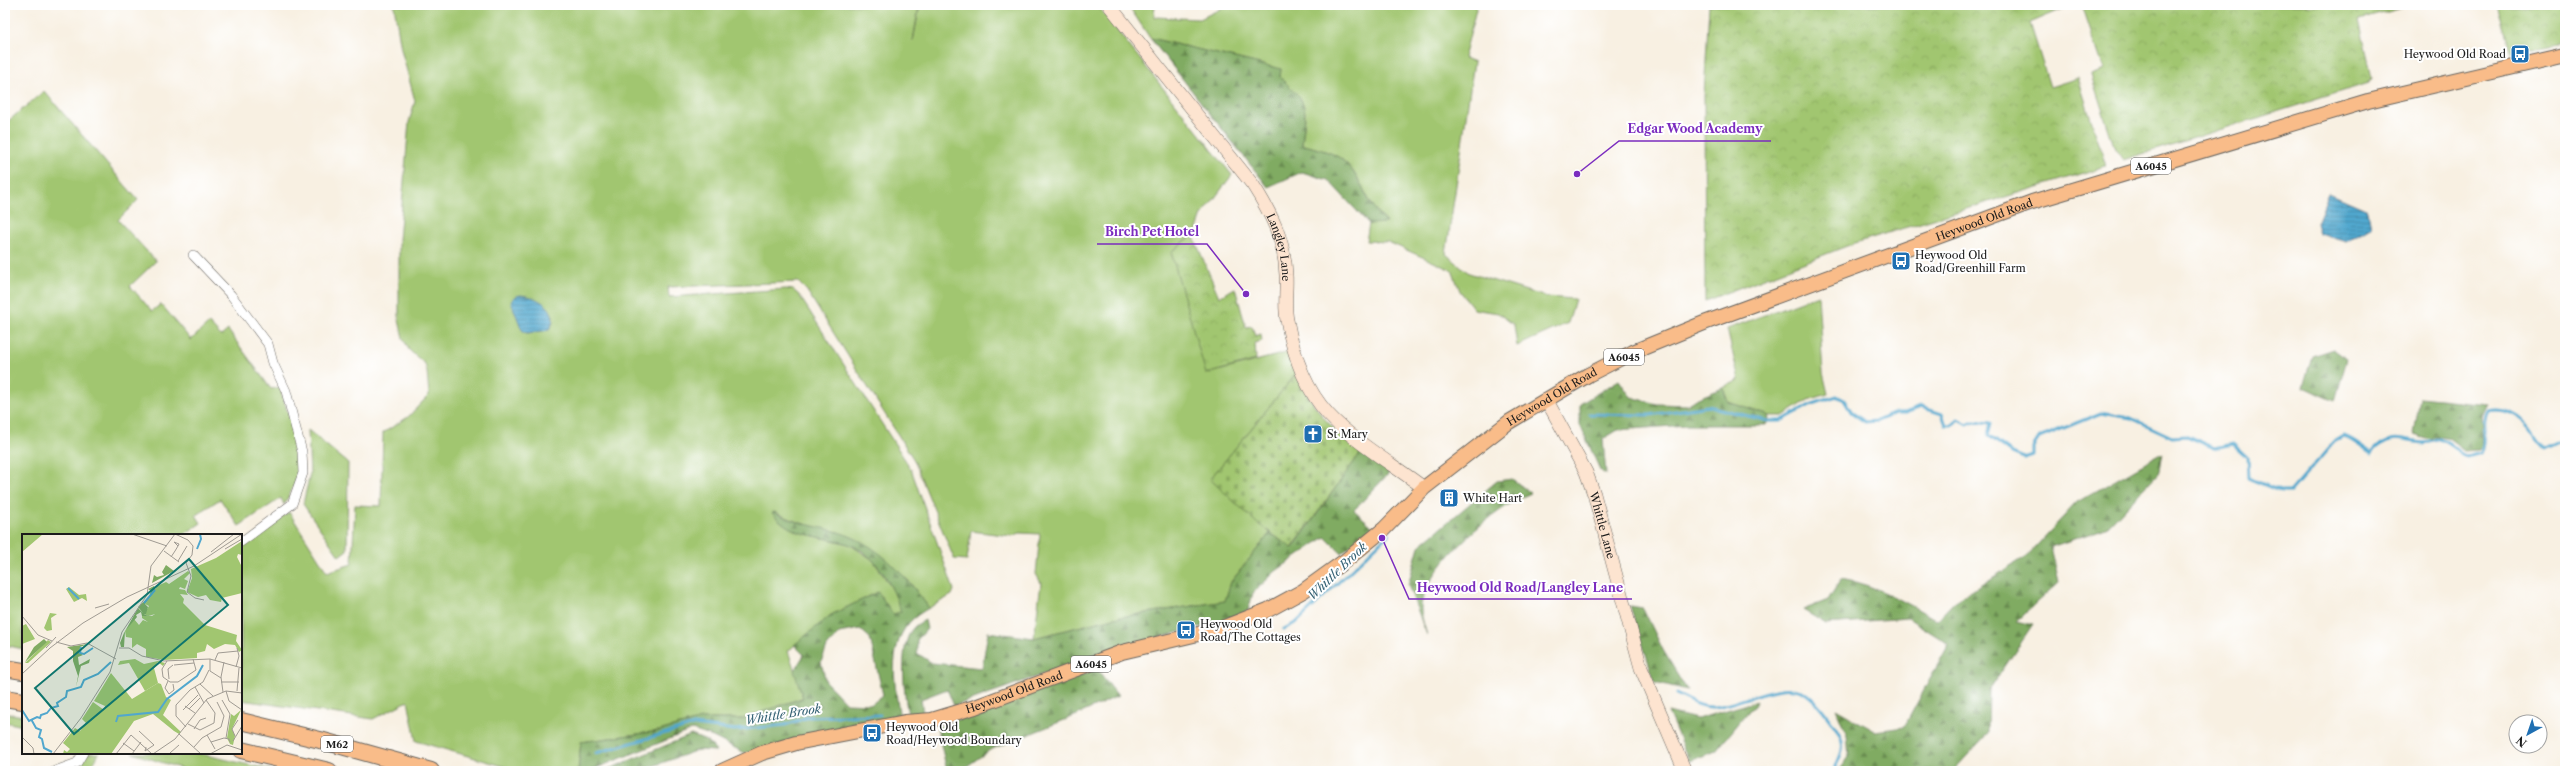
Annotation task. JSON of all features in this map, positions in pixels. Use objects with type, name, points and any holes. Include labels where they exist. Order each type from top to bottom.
[{"type":"highway","points":[[5,668],[22,671]]},
{"type":"highway","points":[[5,698],[22,701]]},
{"type":"highway","name":"M62","points":[[242,721],[320,740],[431,771]]},
{"type":"highway","name":"M62","points":[[242,750],[329,771]]},
{"type":"main road","name":"Heywood Old Road","points":[[722,771],[762,753],[796,743],[905,722],[932,720],[967,709],[1122,652],[1219,629],[1245,620],[1303,591],[1346,560],[1384,529],[1424,488],[1488,437],[1546,399],[1633,352],[1704,322],[2032,202],[2368,101],[2565,55]]},
{"type":"street","name":"Langley Lane","points":[[1109,5],[1253,185],[1270,211],[1280,236],[1286,264],[1287,320],[1301,370],[1318,400],[1341,426],[1424,488]]},
{"type":"street","points":[[194,255],[231,295],[268,344],[273,363],[286,391],[302,452],[303,473],[292,504],[242,541]]},
{"type":"street","name":"Whittle Lane","points":[[1546,399],[1586,472],[1594,494],[1641,668],[1685,771]]},
{"type":"street","points":[[55,771],[77,763],[82,754]]},
{"type":"green space","points":[[394,5],[919,5],[913,41],[920,5],[1097,5],[1232,175],[1202,215],[1196,232],[1171,252],[1207,374],[1289,352],[1296,374],[1210,479],[1270,533],[1231,582],[1225,601],[1114,618],[1034,638],[1041,583],[1036,574],[1040,534],[1020,533],[1012,536],[971,531],[967,560],[954,559],[914,460],[807,291],[798,282],[668,287],[669,297],[786,289],[793,290],[799,295],[911,469],[954,590],[952,595],[929,608],[908,580],[838,532],[810,527],[774,512],[798,532],[849,544],[873,560],[895,593],[902,612],[893,614],[878,592],[831,615],[788,651],[804,697],[742,719],[701,719],[659,731],[581,742],[578,771],[520,771],[416,741],[408,701],[373,719],[242,700],[242,545],[289,512],[327,572],[352,564],[355,505],[381,506],[383,433],[408,417],[429,395],[425,364],[409,350],[403,338],[399,320],[399,240],[409,122],[415,101],[401,49]],"holes":[[[553,315],[553,323],[549,330],[527,333],[522,330]]]},
{"type":"green space","points":[[1128,5],[1155,5],[1154,17],[1200,19],[1228,5],[1477,5],[1464,58],[1474,62],[1446,254],[1469,273],[1546,297],[1575,299],[1568,323],[1517,346],[1514,325],[1498,313],[1474,309],[1460,291],[1452,270],[1388,242],[1366,241],[1369,224],[1387,222],[1374,208],[1354,172],[1347,164],[1331,153],[1302,144],[1305,120],[1304,106],[1301,100],[1280,77],[1281,69],[1150,38]]},
{"type":"green space","points":[[1709,5],[2072,5],[2030,23],[2050,87],[2078,78],[2106,166],[1852,244],[1705,301],[1704,96]]},
{"type":"green space","points":[[2082,5],[2413,5],[2359,20],[2372,78],[2369,83],[2123,160],[2115,149],[2091,75],[2104,70]]},
{"type":"green space","points":[[2497,5],[2565,5],[2565,42],[2511,53]]},
{"type":"green space","points":[[1150,38],[1281,69],[1280,77],[1297,94],[1304,106],[1305,113],[1302,144],[1331,153],[1340,158],[1354,173],[1374,208],[1387,223],[1369,224],[1328,180],[1302,172],[1268,187]]},
{"type":"green space","points":[[44,91],[138,200],[118,220],[156,261],[130,286],[152,311],[161,304],[191,340],[209,323],[221,336],[228,330],[271,389],[280,387],[295,438],[299,458],[299,467],[295,482],[284,505],[281,498],[239,526],[220,499],[196,515],[201,523],[184,534],[22,534],[22,649],[5,645],[5,121],[7,122]]},
{"type":"green space","points":[[1193,235],[1219,297],[1235,288],[1246,327],[1252,326],[1255,336],[1261,334],[1262,341],[1255,343],[1256,360],[1206,374],[1171,252]]},
{"type":"green space","points":[[1818,295],[1823,373],[1828,394],[1808,400],[1783,416],[1770,416],[1728,402],[1723,388],[1739,380],[1727,329]]},
{"type":"green space","points":[[2333,349],[2347,359],[2335,401],[2303,387],[2312,356]]},
{"type":"green space","points":[[1296,374],[1316,408],[1331,426],[1361,452],[1292,548],[1258,524],[1210,479]]},
{"type":"green space","points":[[1619,380],[1631,397],[1657,404],[1687,405],[1698,398],[1723,388],[1728,402],[1770,416],[1766,425],[1687,425],[1618,430],[1603,439],[1606,475],[1600,470],[1580,425],[1580,404]]},
{"type":"green space","points":[[2420,397],[2487,404],[2481,417],[2483,445],[2479,449],[2464,450],[2450,439],[2440,437],[2430,440],[2414,435]]},
{"type":"green space","points":[[308,430],[348,463],[347,550],[339,556],[303,504],[310,474]]},
{"type":"green space","points":[[1361,452],[1390,472],[1354,510],[1374,528],[1341,553],[1325,537],[1276,571],[1253,593],[1248,611],[1212,624],[1120,647],[954,706],[947,689],[921,699],[923,713],[908,715],[904,682],[904,656],[909,635],[914,627],[925,620],[927,629],[917,640],[917,653],[932,663],[982,668],[988,632],[1034,638],[1114,618],[1225,601],[1231,582],[1270,533],[1293,548]]},
{"type":"green space","points":[[2163,453],[2160,471],[2106,528],[2051,547],[2059,582],[2016,621],[2033,625],[1989,690],[1988,733],[1953,771],[1839,771],[1849,757],[1847,735],[1836,709],[1875,731],[1904,727],[1949,644],[1908,618],[1826,624],[1803,610],[1828,600],[1841,579],[1867,585],[1879,590],[1937,620],[1954,602],[2027,556],[2077,502]]},
{"type":"green space","points":[[1512,479],[1531,493],[1516,500],[1483,523],[1466,538],[1438,570],[1428,586],[1421,605],[1422,618],[1427,635],[1408,585],[1419,546],[1497,481]]},
{"type":"green space","points":[[774,512],[798,522],[838,532],[853,537],[866,544],[890,562],[929,608],[909,623],[902,633],[898,644],[894,669],[900,718],[745,753],[713,737],[692,730],[589,771],[578,771],[581,742],[659,731],[701,719],[742,719],[803,698],[794,671],[804,655],[794,645],[831,615],[878,592],[893,614],[901,612],[898,602],[882,572],[867,555],[858,548],[837,541],[798,532],[780,521],[772,513]],"holes":[[[860,629],[870,638],[883,695],[872,704],[846,703],[826,682],[821,662],[827,647],[839,633]]]},
{"type":"green space","points":[[1630,606],[1643,608],[1663,650],[1687,690],[1655,682]]},
{"type":"green space","points":[[1097,669],[1118,696],[1077,715],[990,750],[960,771],[947,771],[937,727]]},
{"type":"green space","points":[[1757,701],[1716,751],[1689,761],[1668,712],[1697,719]]},
{"type":"green space","points":[[5,713],[22,716],[22,726],[5,722]]},
{"type":"green space","points":[[691,735],[709,742],[716,751],[698,750],[639,771],[604,771]]},
{"type":"green space","points":[[86,754],[98,754],[94,763],[85,770],[70,771],[80,765]]},
{"type":"green space","points":[[135,754],[201,754],[276,771],[189,771]]},
{"type":"water","points":[[2329,193],[2368,210],[2371,227],[2346,242],[2320,234],[2317,223]]},
{"type":"water","points":[[520,295],[534,298],[546,305],[552,316],[552,323],[549,330],[527,333],[522,330],[511,302],[514,297]]},
{"type":"waterway","name":"Whittle Brook","points":[[1589,414],[1650,415],[1708,406],[1768,421],[1781,421],[1810,405],[1837,396],[1844,400],[1851,412],[1865,422],[1877,421],[1896,413],[1905,413],[1921,407],[1942,414],[1946,425],[1953,425],[1958,419],[1967,424],[1974,421],[1991,423],[1988,435],[2012,453],[2024,458],[2033,455],[2033,447],[2039,438],[2101,413],[2131,418],[2172,437],[2187,436],[2215,448],[2233,444],[2247,457],[2248,478],[2282,492],[2291,492],[2334,442],[2344,436],[2372,453],[2389,440],[2397,439],[2421,443],[2439,439],[2467,456],[2481,452],[2484,442],[2485,416],[2487,411],[2497,410],[2508,412],[2522,419],[2529,426],[2542,445],[2546,447],[2565,438]]},
{"type":"waterway","name":"Whittle Brook","points":[[1284,629],[1297,622],[1389,534]]},
{"type":"waterway","points":[[1676,694],[1699,705],[1714,707],[1770,691],[1782,689],[1801,691],[1810,696],[1818,704],[1840,735],[1842,741],[1842,751],[1833,771]]},
{"type":"waterway","name":"Whittle Brook","points":[[596,753],[694,725],[735,730],[785,725],[808,717],[880,715]]},
{"type":"place","name":"Heywood Old Road","points":[[2520,54]]},
{"type":"place","name":"Edgar Wood Academy","points":[[1577,174]]},
{"type":"place","name":"Heywood Old Road/Greenhill Farm","points":[[1901,261]]},
{"type":"place","name":"Birch Pet Hotel","points":[[1246,294]]},
{"type":"place","name":"St Mary","points":[[1313,434]]},
{"type":"place","name":"White Hart","points":[[1449,498]]},
{"type":"place","name":"Heywood Old Road/Langley Lane","points":[[1382,538]]},
{"type":"place","name":"Heywood Old Road/The Cottages","points":[[1186,630]]},
{"type":"place","name":"Heywood Old Road/Heywood Boundary","points":[[872,733]]}]
